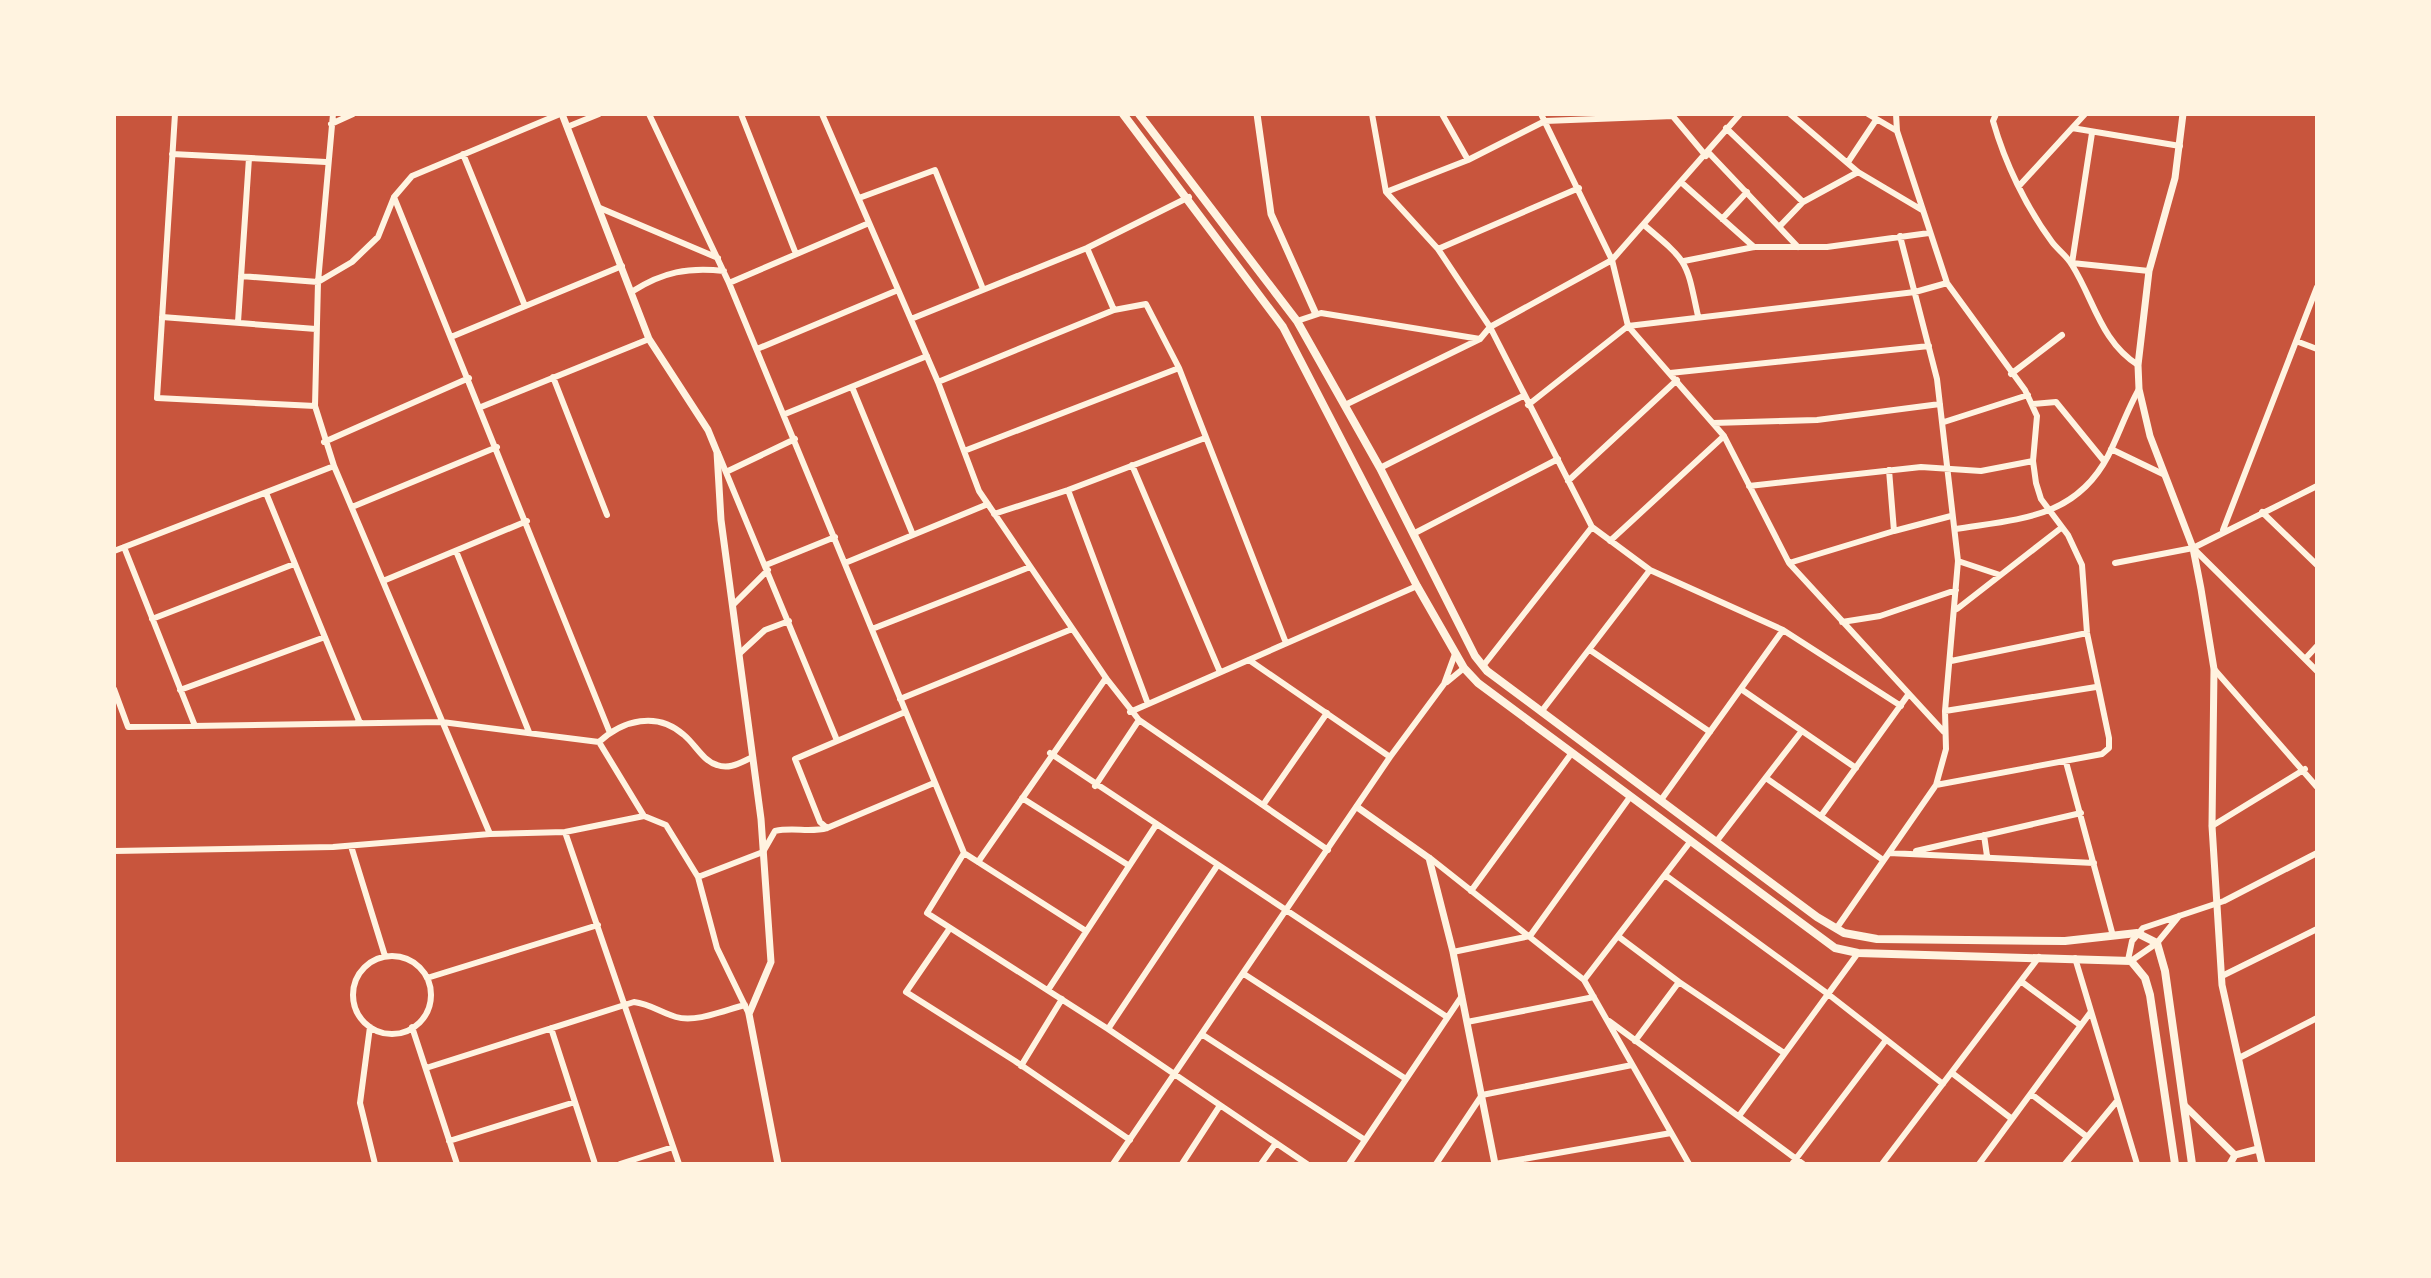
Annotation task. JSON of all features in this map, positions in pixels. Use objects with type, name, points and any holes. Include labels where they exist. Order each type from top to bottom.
[{"type":"main road","points":[[1123,114],[1189,197],[1283,327],[1455,654],[1464,668],[1489,693],[1820,940],[1835,948],[1858,953],[2130,960],[2145,978],[2150,995],[2175,1164]]},
{"type":"main road","points":[[1139,114],[1297,321],[1380,468],[1483,666],[1836,929],[1877,939],[2065,941],[2137,933],[2157,943],[2168,984],[2192,1164]]},
{"type":"main road","points":[[1386,525],[1403,516]]},
{"type":"main road","points":[[1398,549],[1414,537]]},
{"type":"main road","points":[[2064,958],[2065,941]]},
{"type":"street","points":[[175,114],[157,398],[315,406]]},
{"type":"street","points":[[333,114],[326,162],[318,282],[315,406],[324,442],[490,834]]},
{"type":"street","points":[[331,124],[353,114]]},
{"type":"street","points":[[241,276],[318,282],[352,262],[378,237],[394,197],[412,176],[561,114],[633,291],[649,339],[708,430],[728,471],[836,738]]},
{"type":"street","points":[[567,127],[599,114]]},
{"type":"street","points":[[649,114],[724,271],[785,414],[964,853],[1086,931]]},
{"type":"street","points":[[741,114],[796,254]]},
{"type":"street","points":[[822,114],[988,504],[1072,629],[1130,712],[1139,720],[1328,850]]},
{"type":"street","points":[[1257,114],[1271,214],[1315,312]]},
{"type":"street","points":[[1372,114],[1386,192],[1438,249],[1490,327],[1592,527],[1650,570],[1783,630],[1901,706]]},
{"type":"street","points":[[1442,114],[1468,160]]},
{"type":"street","points":[[1345,405],[1480,339],[1490,327],[1612,260],[1740,114]]},
{"type":"street","points":[[1790,114],[1858,172],[1922,210]]},
{"type":"street","points":[[1868,114],[1897,131]]},
{"type":"street","points":[[1896,114],[1897,131],[1947,283],[2033,404],[2037,416],[2033,461],[2041,499],[2082,565],[2087,633],[2109,748],[2102,754],[2066,762],[1936,785]]},
{"type":"street","points":[[1996,114],[1993,121],[2000,145],[2019,186],[2052,241],[2072,263],[2095,315],[2120,354],[2138,365]]},
{"type":"street","points":[[2019,186],[2085,114]]},
{"type":"street","points":[[2183,114],[2169,205],[2149,271],[2138,365],[2139,389],[2150,436],[2193,548],[2214,669],[2212,826],[2215,904],[2222,976],[2262,1164]]},
{"type":"street","points":[[1386,192],[1468,160],[1543,117],[1672,115],[1798,247]]},
{"type":"street","points":[[1543,117],[1612,260],[1628,326],[1724,436],[1789,563],[1944,732]]},
{"type":"street","points":[[1848,162],[1876,120]]},
{"type":"street","points":[[1726,128],[1803,202]]},
{"type":"street","points":[[2072,128],[2180,146]]},
{"type":"street","points":[[2072,263],[2092,133]]},
{"type":"street","points":[[172,154],[326,162]]},
{"type":"street","points":[[463,154],[525,306]]},
{"type":"street","points":[[238,322],[249,158]]},
{"type":"street","points":[[859,198],[935,170],[983,289]]},
{"type":"street","points":[[1780,226],[1803,202],[1858,172]]},
{"type":"street","points":[[1682,183],[1754,247]]},
{"type":"street","points":[[1438,249],[1579,188]]},
{"type":"street","points":[[1722,219],[1747,192]]},
{"type":"street","points":[[394,197],[610,733]]},
{"type":"street","points":[[911,319],[1087,248],[1189,197]]},
{"type":"street","points":[[600,208],[718,258]]},
{"type":"street","points":[[729,283],[869,223]]},
{"type":"street","points":[[1644,225],[1684,261],[1690,273],[1698,316]]},
{"type":"street","points":[[1684,261],[1754,247],[1798,247],[1929,233]]},
{"type":"street","points":[[1836,929],[1936,785],[1944,763],[1945,711],[1957,609],[1958,561],[1951,516],[1944,422],[1929,346],[1900,236]]},
{"type":"street","points":[[1087,248],[1114,310]]},
{"type":"street","points":[[2072,263],[2149,271]]},
{"type":"street","points":[[451,337],[623,266]]},
{"type":"street","points":[[633,291],[671,272],[693,268],[724,271]]},
{"type":"street","points":[[1528,405],[1628,326],[1915,292],[1947,283]]},
{"type":"street","points":[[2223,530],[2317,287]]},
{"type":"street","points":[[757,349],[898,290]]},
{"type":"street","points":[[938,382],[1114,310],[1146,304],[1179,368],[1286,643]]},
{"type":"street","points":[[1297,321],[1315,312],[1480,339]]},
{"type":"street","points":[[162,317],[316,329]]},
{"type":"street","points":[[2011,374],[2062,335]]},
{"type":"street","points":[[481,407],[649,339]]},
{"type":"street","points":[[2296,341],[2317,349]]},
{"type":"street","points":[[1670,373],[1929,346]]},
{"type":"street","points":[[785,414],[927,356]]},
{"type":"street","points":[[964,451],[1179,368]]},
{"type":"street","points":[[553,377],[607,515]]},
{"type":"street","points":[[324,442],[469,378]]},
{"type":"street","points":[[1568,481],[1677,380]]},
{"type":"street","points":[[852,387],[913,535]]},
{"type":"street","points":[[1955,529],[2050,511],[2071,501],[2089,485],[2104,461],[2139,389]]},
{"type":"street","points":[[1944,422],[2028,395]]},
{"type":"street","points":[[1380,468],[1523,396]]},
{"type":"street","points":[[2033,404],[2056,402],[2104,461]]},
{"type":"street","points":[[1713,423],[1817,420],[1940,404]]},
{"type":"street","points":[[1610,541],[1724,436]]},
{"type":"street","points":[[994,514],[1068,490],[1205,438]]},
{"type":"street","points":[[728,471],[795,439]]},
{"type":"street","points":[[352,507],[497,447]]},
{"type":"street","points":[[2111,449],[2166,475]]},
{"type":"street","points":[[717,452],[753,757],[771,962],[749,1014]]},
{"type":"street","points":[[1414,537],[1558,459]]},
{"type":"street","points":[[1749,486],[1889,470],[1947,467],[1981,471],[2033,461]]},
{"type":"street","points":[[1132,465],[1220,672]]},
{"type":"street","points":[[114,551],[334,466]]},
{"type":"street","points":[[1889,470],[1894,531]]},
{"type":"street","points":[[2115,563],[2193,548],[2223,530],[2317,486]]},
{"type":"street","points":[[1068,490],[1148,704]]},
{"type":"street","points":[[266,493],[360,723]]},
{"type":"street","points":[[845,563],[988,504]]},
{"type":"street","points":[[2262,512],[2317,565]]},
{"type":"street","points":[[1789,563],[1951,516]]},
{"type":"street","points":[[383,581],[527,521]]},
{"type":"street","points":[[1483,666],[1592,527]]},
{"type":"street","points":[[1957,609],[2061,528]]},
{"type":"street","points":[[733,605],[767,568],[835,537]]},
{"type":"street","points":[[124,547],[195,726]]},
{"type":"street","points":[[2193,548],[2317,671]]},
{"type":"street","points":[[456,551],[529,732]]},
{"type":"street","points":[[1958,561],[2001,575]]},
{"type":"street","points":[[152,619],[294,564]]},
{"type":"street","points":[[872,629],[1030,567]]},
{"type":"street","points":[[1541,712],[1650,570]]},
{"type":"street","points":[[1130,712],[1417,586]]},
{"type":"street","points":[[1842,622],[1880,616],[1956,590]]},
{"type":"street","points":[[739,654],[765,630],[789,621]]},
{"type":"street","points":[[900,699],[1072,629]]},
{"type":"street","points":[[1661,800],[1783,630]]},
{"type":"street","points":[[1951,661],[2087,633]]},
{"type":"street","points":[[180,690],[325,637]]},
{"type":"street","points":[[2305,659],[2317,646]]},
{"type":"street","points":[[1590,650],[1710,732]]},
{"type":"street","points":[[1444,684],[1455,654]]},
{"type":"street","points":[[1249,660],[1390,757]]},
{"type":"street","points":[[1113,1164],[1390,757],[1444,684],[1464,668]]},
{"type":"street","points":[[2214,669],[2305,769],[2317,787]]},
{"type":"street","points":[[978,862],[1050,753],[1106,678]]},
{"type":"street","points":[[1945,711],[2096,687]]},
{"type":"street","points":[[114,689],[128,727],[442,722],[599,742],[628,722],[648,721],[669,725],[683,734],[719,767],[732,766],[753,757]]},
{"type":"street","points":[[1741,689],[1856,768]]},
{"type":"street","points":[[1821,816],[1908,695]]},
{"type":"street","points":[[827,828],[820,822],[795,759],[836,738],[905,712]]},
{"type":"street","points":[[1263,805],[1327,713]]},
{"type":"street","points":[[1095,786],[1139,720]]},
{"type":"street","points":[[1716,842],[1801,732]]},
{"type":"street","points":[[599,742],[644,816]]},
{"type":"street","points":[[1050,753],[1095,786],[1447,1017]]},
{"type":"street","points":[[1471,891],[1571,754]]},
{"type":"street","points":[[2066,762],[2113,936]]},
{"type":"street","points":[[2212,826],[2305,769]]},
{"type":"street","points":[[1766,778],[1883,860]]},
{"type":"street","points":[[698,877],[763,852],[775,831],[796,826],[815,831],[827,828],[934,783]]},
{"type":"street","points":[[1453,952],[1530,936],[1630,797]]},
{"type":"street","points":[[1022,798],[1128,865]]},
{"type":"street","points":[[1357,807],[1429,858],[1584,980],[1689,1164]]},
{"type":"street","points":[[1909,853],[2081,813]]},
{"type":"street","points":[[114,851],[351,846],[490,834],[565,832],[644,816],[666,825],[698,877],[717,948],[749,1014],[778,1164]]},
{"type":"street","points":[[1048,990],[1156,825]]},
{"type":"street","points":[[565,832],[679,1164]]},
{"type":"street","points":[[1984,835],[1987,856]]},
{"type":"street","points":[[1584,980],[1690,842]]},
{"type":"street","points":[[351,846],[385,956]]},
{"type":"street","points":[[964,853],[927,913],[1108,1029],[1307,1164]]},
{"type":"street","points":[[1889,853],[2094,863]]},
{"type":"street","points":[[2130,960],[2137,933],[2215,904],[2317,853]]},
{"type":"street","points":[[1429,858],[1453,952],[1495,1164],[1671,1133]]},
{"type":"street","points":[[1108,1029],[1217,866]]},
{"type":"street","points":[[1665,875],[1828,994],[1943,1084]]},
{"type":"street","points":[[2130,960],[2157,943],[2179,916]]},
{"type":"street","points":[[427,978],[598,925]]},
{"type":"street","points":[[950,928],[906,992],[1130,1140]]},
{"type":"street","points":[[2222,976],[2317,929]]},
{"type":"street","points":[[1619,937],[1784,1053]]},
{"type":"street","points":[[1739,1116],[1858,953]]},
{"type":"street","points":[[385,956],[410,960],[427,978],[430,1003],[425,1014],[412,1027],[395,1034],[370,1027],[354,1006],[355,980],[373,960],[385,956]]},
{"type":"street","points":[[1882,1164],[2039,957]]},
{"type":"street","points":[[2075,958],[2137,1164]]},
{"type":"street","points":[[1244,974],[1406,1079]]},
{"type":"street","points":[[1635,1041],[1679,982]]},
{"type":"street","points":[[2022,982],[2080,1025]]},
{"type":"street","points":[[1349,1164],[1462,996]]},
{"type":"street","points":[[1467,1022],[1594,997]]},
{"type":"street","points":[[1021,1066],[1062,999]]},
{"type":"street","points":[[426,1068],[625,1004],[651,1004],[677,1017],[689,1019],[745,1005]]},
{"type":"street","points":[[1979,1164],[2090,1013]]},
{"type":"street","points":[[1606,1018],[1803,1164]]},
{"type":"street","points":[[2239,1058],[2317,1018]]},
{"type":"street","points":[[370,1027],[360,1103],[375,1164]]},
{"type":"street","points":[[412,1027],[457,1164]]},
{"type":"street","points":[[551,1028],[595,1164]]},
{"type":"street","points":[[1203,1035],[1365,1140]]},
{"type":"street","points":[[1795,1159],[1886,1040]]},
{"type":"street","points":[[1436,1164],[1482,1095],[1632,1065]]},
{"type":"street","points":[[1952,1073],[2012,1119]]},
{"type":"street","points":[[2031,1094],[2086,1136]]},
{"type":"street","points":[[2065,1164],[2117,1101]]},
{"type":"street","points":[[449,1141],[575,1102]]},
{"type":"street","points":[[2184,1105],[2235,1155]]},
{"type":"street","points":[[1182,1164],[1219,1107]]},
{"type":"street","points":[[1261,1164],[1276,1143]]},
{"type":"street","points":[[620,1164],[673,1147]]},
{"type":"street","points":[[2230,1164],[2235,1155],[2258,1149]]}]
